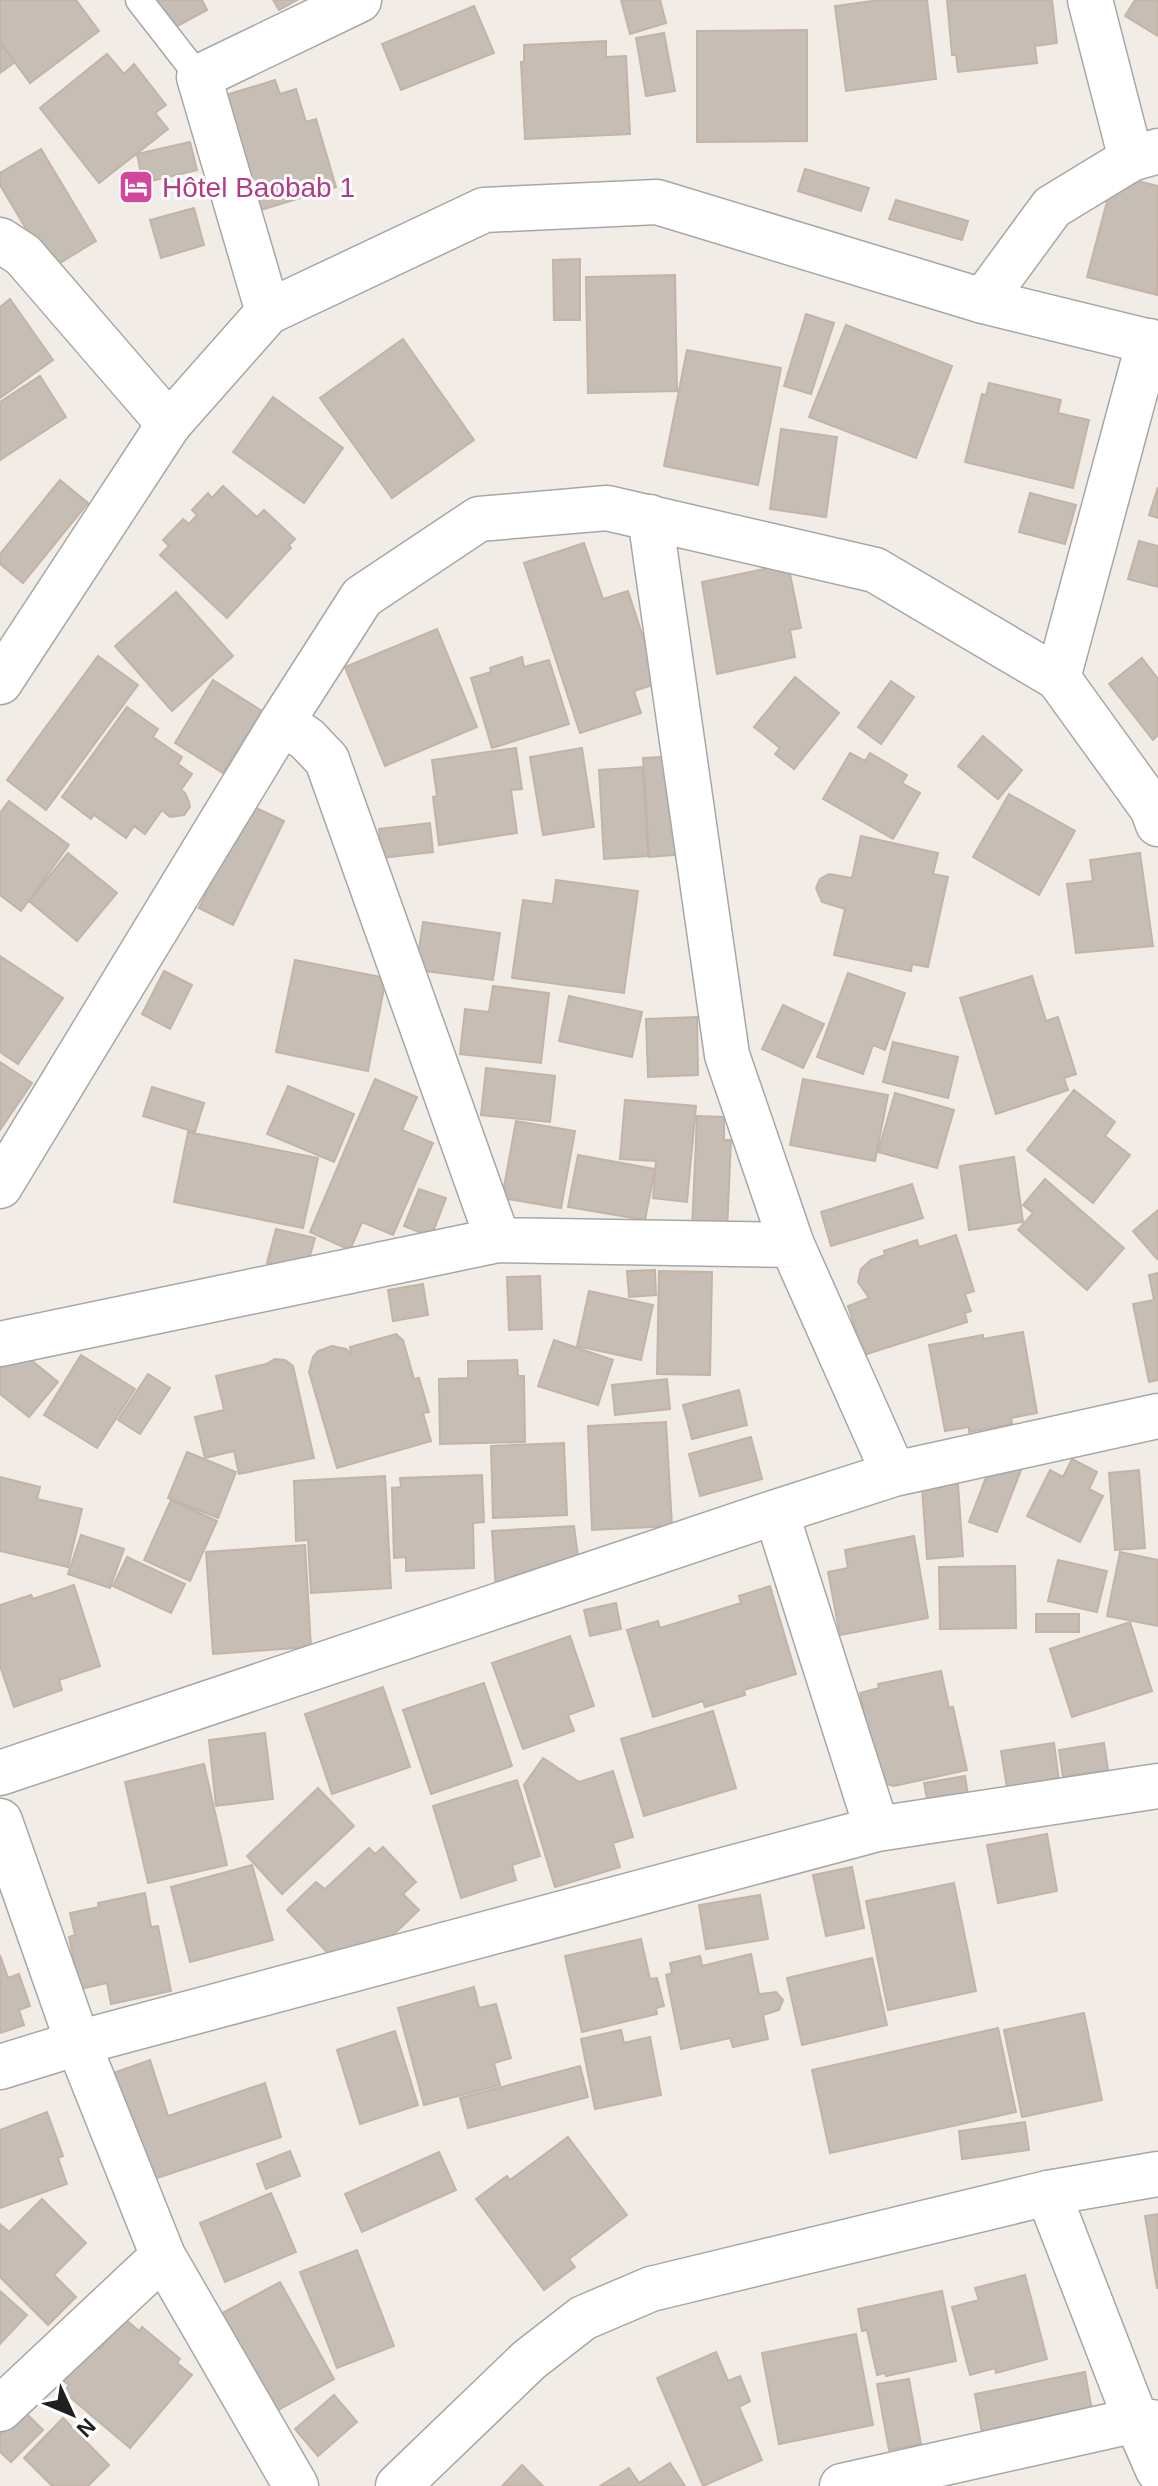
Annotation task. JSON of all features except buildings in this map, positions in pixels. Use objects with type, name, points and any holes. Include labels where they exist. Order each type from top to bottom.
[{"type":"street","points":[[268,312],[199,77],[359,0]]},
{"type":"street","points":[[983,301],[1052,207],[1144,155],[1090,0]]},
{"type":"street","points":[[0,682],[169,424],[268,312],[484,210],[657,202],[983,301],[1154,342],[1058,678]]},
{"type":"street","points":[[0,240],[23,255],[169,424]]},
{"type":"street","points":[[0,1186],[282,722],[362,597],[479,519],[607,508],[875,570],[1058,678],[1152,808],[1158,824]]},
{"type":"street","points":[[650,517],[727,1055],[792,1245],[894,1474]]},
{"type":"street","points":[[282,722],[307,739],[327,760],[498,1240]]},
{"type":"street","points":[[0,1344],[498,1240],[792,1245]]},
{"type":"street","points":[[0,1773],[894,1474],[1158,1416]]},
{"type":"street","points":[[776,1512],[877,1829]]},
{"type":"street","points":[[0,2067],[78,2043],[877,1829],[1158,1786]]},
{"type":"street","points":[[0,1821],[78,2043],[163,2256],[296,2486]]},
{"type":"street","points":[[398,2486],[529,2360],[583,2318],[651,2289],[1048,2193],[1158,2174]]},
{"type":"street","points":[[1048,2193],[1147,2422],[1158,2470]]},
{"type":"street","points":[[0,2409],[163,2256]]},
{"type":"street","points":[[842,2486],[1147,2422]]},
{"type":"lane","points":[[139,0],[199,77]]},
{"type":"place","name":"Hôtel Baobab 1","points":[[136,187]]}]
